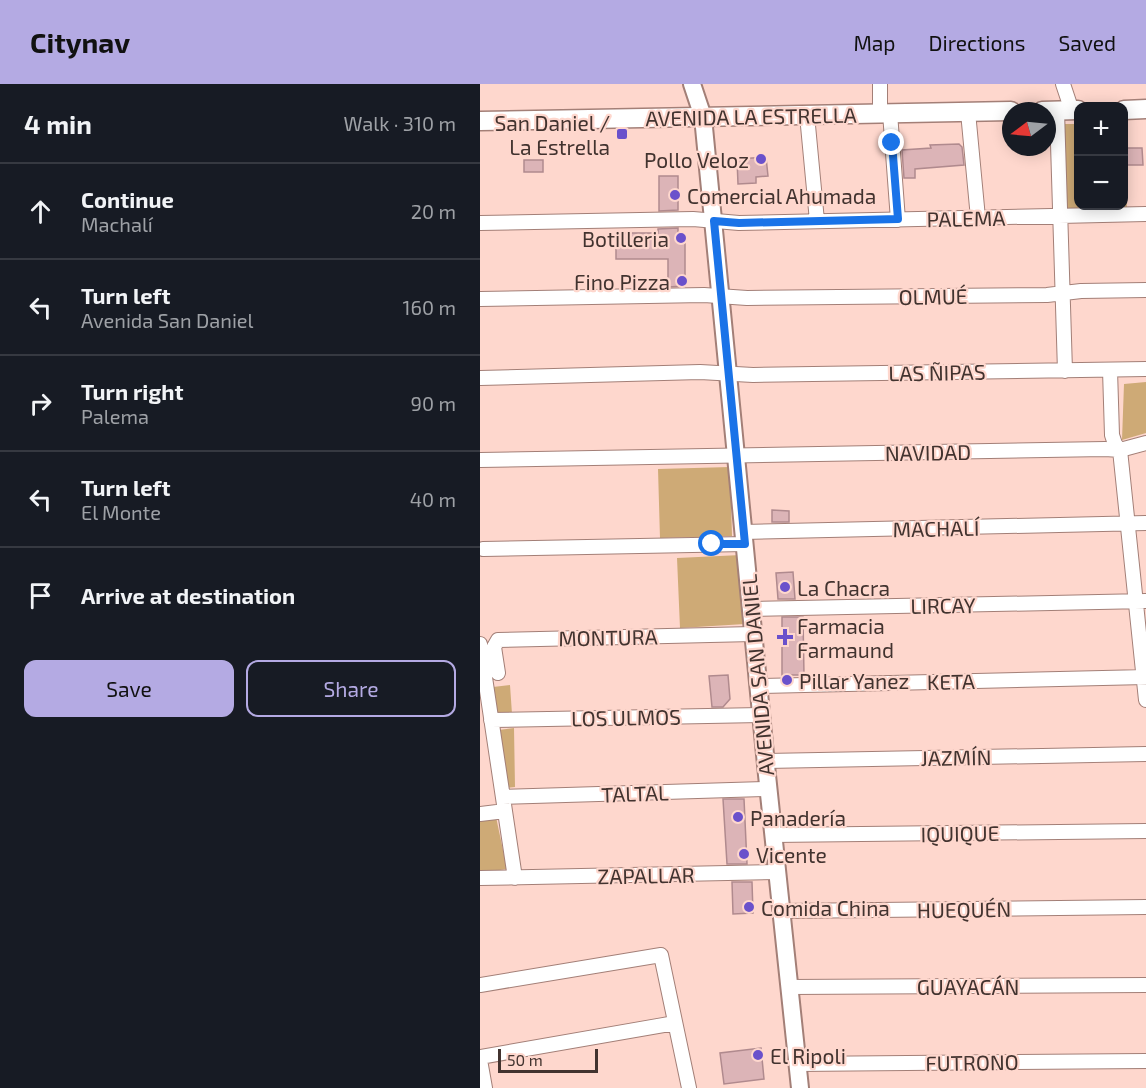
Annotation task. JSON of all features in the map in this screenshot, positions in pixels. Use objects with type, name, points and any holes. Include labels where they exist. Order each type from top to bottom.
[{"type":"main road","points":[[1128,110],[1146,109]]},
{"type":"main road","name":"AVENIDA LA ESTRELLA","points":[[484,123],[1002,111]]},
{"type":"street","name":"AVENIDA SAN DANIEL","points":[[692,84],[703,117],[768,789],[800,1088]]},
{"type":"street","points":[[880,84],[898,219]]},
{"type":"street","points":[[1063,84],[1060,216],[1065,370]]},
{"type":"street","points":[[968,112],[978,218]]},
{"type":"street","points":[[807,115],[817,221]]},
{"type":"street","name":"PALEMA","points":[[480,223],[693,219],[739,223],[1146,214]]},
{"type":"street","name":"OLMUÉ","points":[[480,299],[704,295],[747,298],[1047,295],[1146,290]]},
{"type":"street","name":"LAS ÑIPAS","points":[[480,378],[1146,369]]},
{"type":"street","points":[[1110,370],[1112,435],[1120,450],[1128,524],[1141,601],[1146,700]]},
{"type":"street","name":"NAVIDAD","points":[[480,460],[1120,450],[1146,443]]},
{"type":"street","name":"MACHALÍ","points":[[483,549],[1146,523]]},
{"type":"street","name":"LIRCAY","points":[[751,609],[1141,601]]},
{"type":"street","name":"MONTURA","points":[[498,673],[494,647],[498,640],[753,634]]},
{"type":"street","points":[[480,644],[514,878]]},
{"type":"street","name":"KETA","points":[[758,686],[1145,677]]},
{"type":"street","name":"LOS ULMOS","points":[[491,720],[761,715]]},
{"type":"street","name":"JAZMÍN","points":[[766,761],[1146,754]]},
{"type":"street","name":"TALTAL","points":[[504,804],[768,789]]},
{"type":"street","points":[[480,814],[504,804]]},
{"type":"street","name":"IQUIQUE","points":[[773,835],[1146,831]]},
{"type":"street","name":"ZAPALLAR","points":[[480,878],[777,872]]},
{"type":"street","name":"HUEQUÉN","points":[[781,911],[1146,908]]},
{"type":"street","points":[[480,985],[661,955],[689,1088]]},
{"type":"street","name":"GUAYACÁN","points":[[789,987],[1146,985]]},
{"type":"street","points":[[485,1088],[480,1059],[675,1023]]},
{"type":"street","name":"FUTRONO","points":[[797,1064],[1146,1061]]},
{"type":"shaded area","points":[[1063,124],[1074,124],[1074,209],[1065,209]]},
{"type":"shaded area","points":[[1146,382],[1146,433],[1122,440],[1124,384]]},
{"type":"shaded area","points":[[730,467],[732,536],[660,538],[658,469]]},
{"type":"shaded area","points":[[741,555],[745,624],[680,628],[677,558]]},
{"type":"shaded area","points":[[510,685],[512,714],[495,715],[493,687]]},
{"type":"shaded area","points":[[514,728],[515,787],[506,788],[499,730]]},
{"type":"shaded area","points":[[496,817],[507,869],[480,873],[480,820]]},
{"type":"building","points":[[959,144],[962,147],[964,165],[915,169],[915,178],[904,178],[902,150],[931,148],[930,145]]},
{"type":"building","points":[[1128,148],[1142,148],[1143,165],[1128,165]]},
{"type":"building","points":[[766,157],[768,176],[756,177],[756,183],[738,184],[737,159]]},
{"type":"building","points":[[524,160],[543,160],[543,172],[524,172]]},
{"type":"building","points":[[659,176],[678,176],[678,210],[659,211]]},
{"type":"building","points":[[678,228],[678,233],[685,234],[685,286],[668,287],[668,259],[616,259],[616,233],[658,233],[658,229]]},
{"type":"building","points":[[772,510],[789,511],[789,522],[772,522]]},
{"type":"building","name":"La Chacra","points":[[793,572],[795,599],[778,599],[776,573]]},
{"type":"building","points":[[782,617],[803,617],[804,675],[782,675]]},
{"type":"building","points":[[728,675],[730,699],[723,707],[712,707],[709,676]]},
{"type":"building","points":[[723,799],[744,799],[747,864],[727,864]]},
{"type":"building","points":[[732,882],[752,882],[753,913],[733,914]]},
{"type":"building","points":[[761,1048],[764,1079],[724,1084],[720,1053]]},
{"type":"place","name":"San Daniel / La Estrella","points":[[622,134]]},
{"type":"place","name":"Pollo Veloz","points":[[761,159]]},
{"type":"place","name":"Comercial Ahumada","points":[[675,195]]},
{"type":"place","name":"Botilleria","points":[[681,238]]},
{"type":"place","name":"Fino Pizza","points":[[682,281]]},
{"type":"place","name":"La Chacra","points":[[785,587]]},
{"type":"place","name":"Farmacia Farmaund","points":[[785,637]]},
{"type":"place","name":"Pillar Yanez","points":[[787,680]]},
{"type":"place","name":"Panadería","points":[[738,817]]},
{"type":"place","name":"Vicente","points":[[744,854]]},
{"type":"place","name":"Comida China","points":[[749,907]]},
{"type":"place","name":"El Ripoli","points":[[758,1055]]},
{"type":"route","points":[[712,544],[745,544],[714,221],[739,223],[898,219],[892,143]]}]
